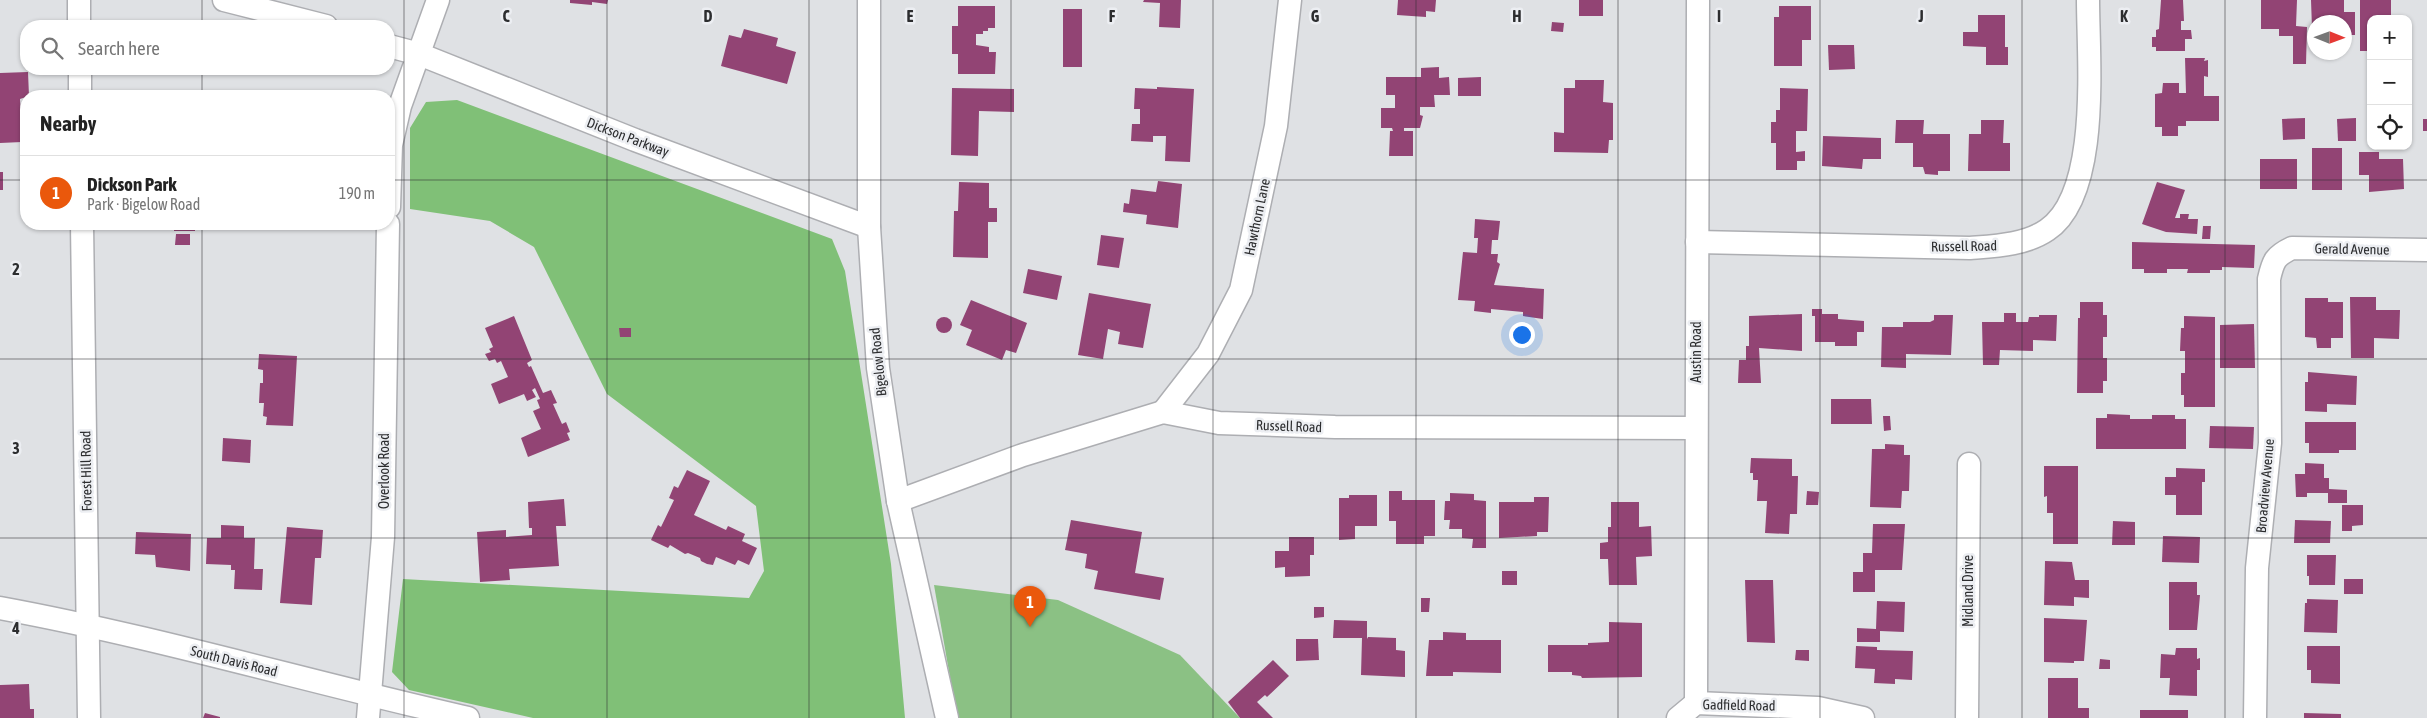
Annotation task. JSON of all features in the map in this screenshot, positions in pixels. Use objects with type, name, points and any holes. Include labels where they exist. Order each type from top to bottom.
[{"type":"street","points":[[79,0],[79,20]]},
{"type":"street","points":[[224,0],[302,20]]},
{"type":"street","points":[[395,128],[400,106],[438,0]]},
{"type":"street","name":"Bigelow Road","points":[[869,0],[869,226],[878,368],[898,501],[947,718]]},
{"type":"street","name":"Hawthorn Lane","points":[[1163,412],[1208,354],[1241,290],[1276,126],[1290,0]]},
{"type":"street","name":"Austin Road","points":[[1696,703],[1698,0]]},
{"type":"street","name":"Russell Road","points":[[1697,242],[1970,248],[1999,246],[2024,240],[2048,230],[2066,211],[2078,186],[2086,145],[2088,112],[2088,0]]},
{"type":"street","name":"Dickson Parkway","points":[[395,48],[419,54],[626,136],[869,226]]},
{"type":"street","points":[[80,75],[80,90]]},
{"type":"street","name":"Forest Hill Road","points":[[82,230],[89,718]]},
{"type":"street","name":"Overlook Road","points":[[368,718],[383,536],[388,230]]},
{"type":"street","name":"Gerald Avenue","points":[[2278,255],[2292,248],[2427,250]]},
{"type":"street","name":"Broadview Avenue","points":[[2255,718],[2256,568],[2270,443],[2269,279],[2272,265],[2278,255]]},
{"type":"street","name":"Russell Road","points":[[898,501],[1024,454],[1163,412],[1219,423],[1326,427],[1696,428]]},
{"type":"street","name":"Midland Drive","points":[[1967,718],[1969,464]]},
{"type":"street","name":"South Davis Road","points":[[0,608],[89,624],[369,696],[468,718]]},
{"type":"street","name":"Gadfield Road","points":[[1678,718],[1696,703],[1818,708],[1863,718]]},
{"type":"green space","points":[[457,100],[832,239],[845,271],[891,564],[905,718],[533,718],[409,690],[392,672],[403,579],[749,598],[764,571],[756,506],[607,394],[534,247],[490,221],[410,209],[410,128],[426,102]]},
{"type":"green space","points":[[934,585],[1058,600],[1180,655],[1240,718],[957,718]]},
{"type":"building","points":[[570,0],[608,0],[607,4],[592,2],[592,5],[570,3]]},
{"type":"building","points":[[1144,0],[1181,0],[1180,28],[1159,27],[1160,3],[1143,2]]},
{"type":"building","points":[[1398,0],[1436,0],[1435,12],[1426,11],[1426,17],[1397,15]]},
{"type":"building","points":[[1579,0],[1603,0],[1603,16],[1579,16]]},
{"type":"building","points":[[2161,0],[2183,0],[2184,21],[2181,21],[2181,30],[2191,30],[2192,39],[2185,39],[2185,51],[2156,51],[2156,47],[2152,47],[2152,37],[2156,37],[2156,30],[2159,29]]},
{"type":"building","points":[[2261,0],[2297,0],[2296,26],[2307,27],[2306,64],[2293,64],[2293,36],[2279,36],[2279,29],[2261,29]]},
{"type":"building","points":[[2311,0],[2344,0],[2344,12],[2355,12],[2355,35],[2352,35],[2352,15],[2312,15]]},
{"type":"building","points":[[2360,0],[2391,0],[2391,15],[2367,15],[2367,51],[2360,51]]},
{"type":"building","points":[[958,6],[995,6],[995,28],[988,28],[988,31],[983,31],[983,34],[976,34],[976,45],[989,47],[989,52],[996,52],[995,74],[958,74],[958,54],[952,54],[952,26],[958,26]]},
{"type":"building","points":[[1779,6],[1811,6],[1811,40],[1802,40],[1802,66],[1774,66],[1774,17],[1779,17]]},
{"type":"building","points":[[1063,9],[1082,9],[1082,67],[1063,67]]},
{"type":"building","points":[[1978,15],[2005,15],[2005,47],[2008,47],[2008,65],[1986,65],[1986,47],[1963,46],[1963,32],[1978,32]]},
{"type":"building","points":[[1552,22],[1564,23],[1563,32],[1551,31]]},
{"type":"building","points":[[744,29],[778,38],[776,46],[796,52],[787,84],[721,66],[729,35],[741,38]]},
{"type":"building","points":[[1828,45],[1854,45],[1855,69],[1829,70]]},
{"type":"building","points":[[2185,58],[2205,58],[2204,61],[2208,60],[2208,77],[2204,76],[2204,96],[2219,96],[2219,121],[2186,121],[2186,126],[2178,126],[2178,136],[2162,136],[2162,127],[2155,127],[2155,94],[2162,93],[2163,83],[2179,83],[2179,93],[2186,93]]},
{"type":"building","points":[[1439,67],[1439,78],[1449,77],[1450,95],[1434,95],[1435,107],[1420,107],[1420,115],[1423,116],[1420,128],[1404,128],[1404,131],[1413,131],[1413,156],[1389,156],[1390,131],[1393,131],[1392,128],[1381,128],[1381,108],[1395,108],[1395,95],[1386,95],[1386,77],[1421,77],[1421,68]]},
{"type":"building","points":[[20,72],[20,75],[28,75],[29,90],[20,90],[20,142],[0,143],[0,73]]},
{"type":"building","points":[[1481,77],[1481,96],[1458,96],[1458,78]]},
{"type":"building","points":[[1575,80],[1604,80],[1603,102],[1613,103],[1613,140],[1609,140],[1608,153],[1554,152],[1554,132],[1564,133],[1564,88],[1575,88]]},
{"type":"building","points":[[1157,87],[1194,89],[1190,162],[1165,161],[1166,136],[1153,136],[1153,142],[1131,141],[1132,124],[1140,124],[1140,109],[1134,109],[1135,88],[1157,89]]},
{"type":"building","points":[[952,88],[1014,89],[1014,112],[979,111],[978,156],[951,155]]},
{"type":"building","points":[[1780,88],[1808,89],[1807,131],[1796,131],[1796,152],[1805,151],[1805,161],[1797,161],[1797,170],[1776,170],[1776,143],[1771,143],[1771,122],[1776,122],[1776,110],[1780,110]]},
{"type":"building","points":[[2305,118],[2305,139],[2283,140],[2282,119]]},
{"type":"building","points":[[2356,118],[2356,141],[2338,141],[2337,119]]},
{"type":"building","points":[[2423,119],[2427,119],[2427,131],[2423,131]]},
{"type":"building","points":[[1896,120],[1924,120],[1923,134],[1950,134],[1950,171],[1938,171],[1938,175],[1925,174],[1923,167],[1913,167],[1913,143],[1895,143]]},
{"type":"building","points":[[1981,120],[2004,120],[2003,143],[2010,143],[2010,171],[1968,171],[1969,134],[1981,134]]},
{"type":"building","points":[[1823,136],[1881,138],[1881,159],[1863,159],[1862,169],[1822,166]]},
{"type":"building","points":[[2312,148],[2342,148],[2342,190],[2312,190]]},
{"type":"building","points":[[2359,152],[2379,152],[2379,159],[2403,159],[2404,189],[2369,192],[2369,175],[2359,175]]},
{"type":"building","points":[[2260,159],[2297,159],[2297,189],[2260,189]]},
{"type":"building","points":[[0,172],[3,172],[3,190],[0,190]]},
{"type":"building","points":[[1158,181],[1182,184],[1178,228],[1146,224],[1147,215],[1123,212],[1124,203],[1129,204],[1131,189],[1156,192]]},
{"type":"building","points":[[959,182],[989,183],[989,208],[997,208],[997,222],[988,222],[988,258],[953,257],[954,211],[958,211]]},
{"type":"building","points":[[2157,182],[2185,190],[2175,218],[2180,218],[2180,214],[2189,214],[2188,219],[2198,219],[2197,234],[2166,232],[2142,224]]},
{"type":"building","points":[[1475,219],[1500,221],[1498,240],[1492,240],[1491,254],[1498,254],[1497,262],[1500,264],[1494,285],[1544,289],[1543,319],[1523,316],[1523,312],[1491,309],[1491,313],[1474,311],[1475,301],[1458,300],[1463,252],[1477,253],[1478,238],[1474,238]]},
{"type":"building","points":[[2203,226],[2211,226],[2210,239],[2202,239]]},
{"type":"building","points":[[174,230],[195,230],[195,231]]},
{"type":"building","points":[[176,234],[190,234],[190,245],[175,245]]},
{"type":"building","points":[[1101,235],[1124,238],[1119,268],[1097,265]]},
{"type":"building","points":[[2132,242],[2255,245],[2254,268],[2222,267],[2222,270],[2210,270],[2210,273],[2187,273],[2188,269],[2167,269],[2167,273],[2144,273],[2144,269],[2132,269]]},
{"type":"building","points":[[1028,269],[1062,276],[1057,300],[1023,293]]},
{"type":"building","points":[[1089,293],[1151,304],[1143,348],[1118,344],[1120,332],[1108,329],[1103,359],[1078,355]]},
{"type":"building","points":[[2350,297],[2376,297],[2376,310],[2400,310],[2399,339],[2374,338],[2374,358],[2351,358]]},
{"type":"building","points":[[2305,298],[2328,298],[2328,302],[2343,302],[2343,338],[2331,338],[2331,348],[2317,348],[2316,338],[2305,337]]},
{"type":"building","points":[[971,300],[1027,323],[1016,353],[1006,350],[1002,360],[966,345],[972,330],[960,325]]},
{"type":"building","points":[[2080,302],[2103,302],[2103,315],[2107,315],[2107,337],[2103,337],[2103,358],[2107,358],[2107,381],[2103,381],[2103,393],[2077,393]]},
{"type":"building","points":[[1812,309],[1822,309],[1822,314],[1838,314],[1838,319],[1864,321],[1864,332],[1857,332],[1857,346],[1835,346],[1835,342],[1815,342],[1815,316],[1812,316]]},
{"type":"building","points":[[2004,313],[2016,313],[2016,322],[2028,322],[2029,317],[2039,317],[2039,315],[2057,315],[2056,341],[2033,340],[2033,351],[2000,350],[1999,365],[1983,365],[1982,322],[2004,322]]},
{"type":"building","points":[[1802,314],[1802,351],[1759,348],[1761,383],[1738,383],[1739,360],[1746,360],[1746,346],[1749,346],[1749,316]]},
{"type":"building","points":[[1934,315],[1953,315],[1951,355],[1906,354],[1906,368],[1881,367],[1882,327],[1903,327],[1903,322],[1930,322],[1934,320]]},
{"type":"building","points":[[514,316],[532,360],[527,363],[529,367],[531,366],[543,393],[551,390],[557,403],[553,404],[562,424],[566,422],[570,432],[567,433],[570,440],[528,457],[521,438],[541,429],[533,411],[540,408],[537,400],[540,399],[535,388],[532,390],[536,397],[527,401],[524,394],[499,404],[491,384],[508,377],[501,361],[497,363],[495,359],[489,361],[485,354],[491,352],[489,349],[493,347],[485,328]]},
{"type":"building","points":[[2184,316],[2215,317],[2215,407],[2184,407],[2184,395],[2181,395],[2181,373],[2185,373],[2185,351],[2180,351],[2181,328],[2184,328]]},
{"type":"building","points":[[944,317],[950,319],[952,325],[950,331],[944,333],[938,331],[936,325],[938,319]]},
{"type":"building","points":[[2254,324],[2255,368],[2220,368],[2220,325]]},
{"type":"building","points":[[619,328],[631,328],[631,337],[620,337]]},
{"type":"building","points":[[259,354],[297,356],[293,426],[266,425],[267,417],[263,416],[264,403],[259,403],[260,383],[263,383],[263,370],[258,369]]},
{"type":"building","points":[[2308,372],[2357,376],[2356,405],[2327,404],[2327,412],[2305,411],[2305,382],[2308,382]]},
{"type":"building","points":[[1831,399],[1871,399],[1872,424],[1831,424]]},
{"type":"building","points":[[2107,414],[2130,415],[2130,419],[2152,419],[2152,415],[2175,415],[2175,419],[2186,419],[2186,449],[2096,449],[2096,418],[2107,418]]},
{"type":"building","points":[[1883,416],[1890,416],[1891,430],[1884,431]]},
{"type":"building","points":[[2305,422],[2356,422],[2356,450],[2339,450],[2339,453],[2309,453],[2309,443],[2305,443]]},
{"type":"building","points":[[2210,426],[2254,427],[2253,449],[2209,448]]},
{"type":"building","points":[[223,438],[251,440],[250,463],[222,461]]},
{"type":"building","points":[[1885,444],[1904,445],[1904,455],[1910,455],[1909,491],[1902,491],[1901,508],[1870,507],[1872,449],[1885,449]]},
{"type":"building","points":[[1751,458],[1792,459],[1792,476],[1798,476],[1797,514],[1790,514],[1789,534],[1765,533],[1767,501],[1757,501],[1758,480],[1753,480],[1753,473],[1750,473]]},
{"type":"building","points":[[2305,463],[2324,464],[2324,478],[2329,478],[2329,489],[2347,490],[2347,503],[2328,503],[2328,493],[2307,493],[2307,497],[2296,497],[2295,474],[2305,474]]},
{"type":"building","points":[[2044,466],[2078,466],[2078,544],[2053,544],[2053,513],[2047,513],[2047,496],[2044,497]]},
{"type":"building","points":[[2176,468],[2205,469],[2205,482],[2202,482],[2202,515],[2176,515],[2176,495],[2165,495],[2165,477],[2176,477]]},
{"type":"building","points":[[687,470],[710,481],[694,515],[726,530],[728,526],[745,534],[742,541],[757,548],[749,565],[738,560],[735,565],[716,557],[713,565],[707,564],[701,561],[700,558],[688,553],[685,554],[670,545],[668,548],[651,540],[658,525],[661,527],[674,500],[669,498],[674,486],[678,488]]},
{"type":"building","points":[[1389,491],[1402,491],[1402,500],[1435,500],[1435,536],[1424,536],[1424,544],[1396,544],[1396,521],[1389,521]]},
{"type":"building","points":[[1807,491],[1819,492],[1818,505],[1806,505]]},
{"type":"building","points":[[1450,493],[1474,494],[1474,500],[1486,501],[1486,548],[1472,548],[1473,539],[1462,538],[1462,529],[1449,529],[1450,520],[1444,520],[1445,501],[1450,501]]},
{"type":"building","points":[[1349,495],[1377,495],[1377,526],[1355,526],[1355,539],[1339,540],[1339,498],[1349,498]]},
{"type":"building","points":[[1534,497],[1549,497],[1548,532],[1537,532],[1537,536],[1499,538],[1499,502],[1534,502]]},
{"type":"building","points":[[564,499],[566,526],[556,526],[559,566],[509,569],[510,580],[480,582],[477,532],[506,530],[506,537],[532,535],[532,528],[529,528],[528,502]]},
{"type":"building","points":[[1611,502],[1639,502],[1639,527],[1651,526],[1652,556],[1636,557],[1637,585],[1609,585],[1608,559],[1600,559],[1600,543],[1608,542],[1608,527],[1611,527]]},
{"type":"building","points":[[2342,505],[2363,505],[2363,525],[2352,526],[2352,531],[2342,531]]},
{"type":"building","points":[[1071,520],[1142,532],[1135,573],[1164,578],[1160,600],[1094,589],[1098,571],[1085,568],[1087,554],[1065,550]]},
{"type":"building","points":[[2295,520],[2331,521],[2330,543],[2294,543]]},
{"type":"building","points":[[2113,521],[2135,522],[2135,545],[2112,545]]},
{"type":"building","points":[[1873,524],[1905,524],[1902,570],[1875,570],[1875,592],[1853,592],[1853,572],[1863,572],[1863,553],[1872,553]]},
{"type":"building","points":[[221,525],[244,526],[244,538],[255,538],[254,569],[263,569],[262,590],[234,589],[235,570],[231,570],[231,565],[206,564],[207,538],[221,538]]},
{"type":"building","points":[[287,527],[323,530],[321,558],[315,558],[312,605],[280,603]]},
{"type":"building","points":[[136,532],[191,534],[190,571],[156,567],[155,555],[135,554]]},
{"type":"building","points":[[2163,536],[2200,537],[2199,563],[2162,562]]},
{"type":"building","points":[[1289,537],[1314,537],[1314,555],[1310,555],[1310,576],[1285,577],[1285,567],[1275,568],[1275,551],[1289,551]]},
{"type":"building","points":[[2307,555],[2336,555],[2335,585],[2309,585]]},
{"type":"building","points":[[2045,561],[2072,562],[2075,580],[2089,580],[2089,598],[2074,597],[2074,606],[2044,605]]},
{"type":"building","points":[[1502,571],[1517,571],[1517,585],[1502,585]]},
{"type":"building","points":[[2344,579],[2363,579],[2363,594],[2344,594]]},
{"type":"building","points":[[1745,580],[1773,580],[1775,643],[1747,642]]},
{"type":"building","points":[[2169,582],[2197,582],[2197,595],[2200,595],[2197,630],[2169,630]]},
{"type":"building","points":[[1421,598],[1430,598],[1429,612],[1421,612]]},
{"type":"building","points":[[2307,599],[2338,600],[2337,633],[2304,632],[2305,603],[2307,603]]},
{"type":"building","points":[[1877,601],[1905,602],[1904,632],[1880,631],[1880,642],[1857,642],[1857,628],[1876,629]]},
{"type":"building","points":[[1314,607],[1324,607],[1324,617],[1314,618]]},
{"type":"building","points":[[2044,618],[2087,620],[2084,661],[2074,661],[2074,663],[2044,662]]},
{"type":"building","points":[[1334,620],[1367,621],[1367,639],[1368,637],[1396,638],[1396,650],[1405,651],[1405,677],[1361,675],[1362,638],[1333,638]]},
{"type":"building","points":[[1609,622],[1642,623],[1642,677],[1582,678],[1581,676],[1572,675],[1572,672],[1548,672],[1548,645],[1588,645],[1588,643],[1609,642]]},
{"type":"building","points":[[1443,632],[1466,633],[1466,640],[1501,640],[1501,673],[1453,672],[1453,676],[1426,676],[1429,640],[1443,640]]},
{"type":"building","points":[[1296,639],[1318,639],[1319,660],[1296,661]]},
{"type":"building","points":[[1856,646],[1877,647],[1877,650],[1913,651],[1912,680],[1895,679],[1895,684],[1874,683],[1875,669],[1855,668]]},
{"type":"building","points":[[2307,646],[2340,646],[2340,684],[2311,683],[2311,670],[2307,670]]},
{"type":"building","points":[[2176,648],[2197,648],[2197,659],[2200,658],[2200,670],[2197,670],[2197,696],[2169,695],[2170,678],[2160,678],[2161,654],[2175,655]]},
{"type":"building","points":[[1796,650],[1809,650],[1809,661],[1795,660]]},
{"type":"building","points":[[2100,659],[2110,660],[2110,669],[2099,669]]},
{"type":"building","points":[[1273,660],[1289,676],[1267,697],[1265,695],[1257,702],[1273,718],[1240,718],[1228,702]]},
{"type":"building","points":[[2048,678],[2078,678],[2078,708],[2089,708],[2089,718],[2048,718]]},
{"type":"building","points":[[29,684],[30,709],[34,709],[34,718],[0,718],[0,685]]},
{"type":"building","points":[[2140,710],[2188,710],[2188,718],[2140,718]]},
{"type":"building","points":[[205,713],[220,717],[220,718],[203,718]]},
{"type":"building","points":[[2304,713],[2341,714],[2341,718],[2304,718]]},
{"type":"place","name":"Dickson Park","points":[[1030,627]]}]
